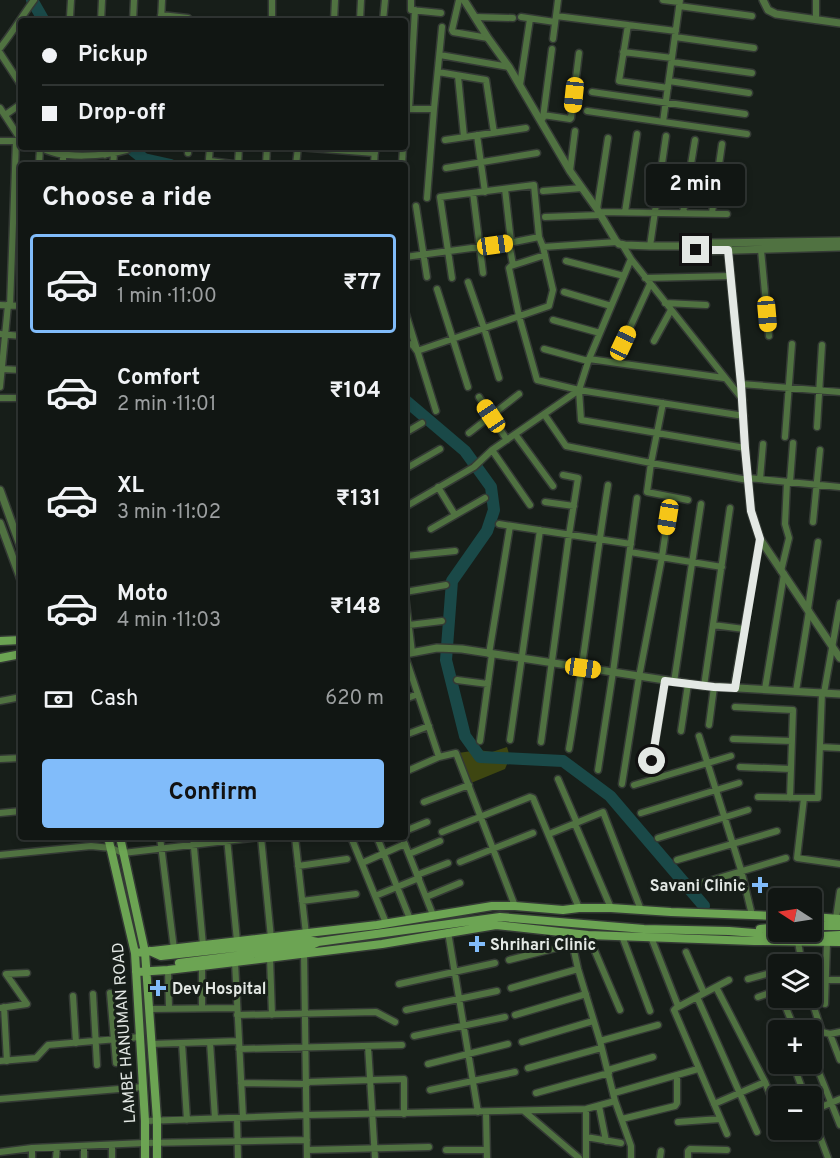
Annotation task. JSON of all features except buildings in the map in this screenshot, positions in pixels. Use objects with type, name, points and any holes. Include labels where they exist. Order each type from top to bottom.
[{"type":"main road","points":[[0,641],[18,639]]},
{"type":"main road","points":[[0,658],[18,655]]},
{"type":"main road","name":"LAMBE HANUMAN ROAD","points":[[109,840],[135,953],[145,1121],[145,1158]]},
{"type":"main road","name":"LAMBE HANUMAN ROAD","points":[[121,840],[151,971],[149,1009],[157,1120],[157,1158]]},
{"type":"main road","points":[[135,953],[306,934],[492,906],[563,910],[611,908],[768,916]]},
{"type":"main road","points":[[563,910],[562,922],[566,933]]},
{"type":"main road","points":[[151,971],[161,966],[493,918],[644,929],[729,931],[806,937],[840,935]]},
{"type":"main road","points":[[822,919],[839,921]]},
{"type":"main road","points":[[822,924],[839,921]]},
{"type":"main road","points":[[136,972],[382,944],[496,925],[566,933],[768,941]]},
{"type":"main road","points":[[729,931],[768,928]]},
{"type":"main road","points":[[147,952],[161,956],[307,940],[318,942]]},
{"type":"main road","points":[[822,942],[840,942]]},
{"type":"street","points":[[22,18],[34,0]]},
{"type":"street","points":[[70,16],[71,0]]},
{"type":"street","points":[[101,18],[102,0]]},
{"type":"street","points":[[133,18],[134,0]]},
{"type":"street","points":[[162,0],[161,18],[188,18]]},
{"type":"street","points":[[272,0],[272,18]]},
{"type":"street","points":[[334,18],[335,0]]},
{"type":"street","points":[[360,18],[361,0]]},
{"type":"street","points":[[383,18],[385,0]]},
{"type":"street","points":[[411,0],[410,10],[441,13]]},
{"type":"street","points":[[459,0],[453,32],[488,38]]},
{"type":"street","points":[[464,0],[543,118],[570,171],[630,259],[742,400]]},
{"type":"street","points":[[553,39],[558,0]]},
{"type":"street","points":[[663,0],[752,16]]},
{"type":"street","points":[[763,0],[768,10],[776,14],[840,23]]},
{"type":"street","points":[[816,0],[816,20]]},
{"type":"street","points":[[663,122],[679,3]]},
{"type":"street","points":[[408,88],[415,10]]},
{"type":"street","points":[[475,17],[555,19],[628,25],[754,48]]},
{"type":"street","points":[[520,85],[530,19]]},
{"type":"street","points":[[0,48],[18,24]]},
{"type":"street","points":[[628,25],[619,81],[750,93]]},
{"type":"street","points":[[428,198],[442,27]]},
{"type":"street","points":[[14,31],[18,35]]},
{"type":"street","points":[[543,118],[552,49]]},
{"type":"street","points":[[623,52],[752,73]]},
{"type":"street","points":[[0,53],[18,80]]},
{"type":"street","points":[[543,118],[571,118],[579,53]]},
{"type":"street","points":[[440,55],[509,66]]},
{"type":"street","points":[[438,72],[486,80],[494,133]]},
{"type":"street","points":[[458,76],[464,137]]},
{"type":"street","points":[[592,92],[745,114]]},
{"type":"street","points":[[5,115],[18,106]]},
{"type":"street","points":[[0,108],[18,139]]},
{"type":"street","points":[[408,110],[434,109]]},
{"type":"street","points":[[587,111],[747,134]]},
{"type":"street","points":[[445,140],[526,128]]},
{"type":"street","points":[[570,171],[575,131]]},
{"type":"street","points":[[625,212],[637,134]]},
{"type":"street","points":[[477,135],[485,192]]},
{"type":"street","points":[[650,246],[666,136]]},
{"type":"street","points":[[598,212],[608,138]]},
{"type":"street","points":[[683,213],[695,140]]},
{"type":"street","points":[[0,141],[18,141]]},
{"type":"street","points":[[712,213],[722,144]]},
{"type":"street","points":[[0,387],[3,334],[9,305],[18,150]]},
{"type":"street","points":[[46,150],[86,156],[114,154],[127,150]]},
{"type":"street","points":[[101,150],[105,155]]},
{"type":"street","points":[[210,150],[210,161],[217,162]]},
{"type":"street","points":[[446,168],[537,153]]},
{"type":"street","points":[[113,162],[114,154]]},
{"type":"street","points":[[86,156],[86,162]]},
{"type":"street","points":[[417,351],[549,306],[553,290],[539,237],[534,185],[440,197],[452,278]]},
{"type":"street","points":[[543,191],[582,188]]},
{"type":"street","points":[[505,189],[513,266]]},
{"type":"street","points":[[473,193],[483,273]]},
{"type":"street","points":[[416,206],[427,277]]},
{"type":"street","points":[[545,217],[598,212],[727,214]]},
{"type":"street","points":[[408,256],[539,237]]},
{"type":"street","points":[[744,416],[579,390],[537,380],[519,316],[510,267],[544,251],[619,243],[683,246],[703,251],[729,246],[840,241]]},
{"type":"street","points":[[729,246],[761,250],[840,247]]},
{"type":"street","points":[[729,246],[751,511],[760,539],[839,656]]},
{"type":"street","points":[[761,250],[769,336]]},
{"type":"street","points":[[630,259],[579,390],[581,420],[745,448]]},
{"type":"street","points":[[566,261],[624,276]]},
{"type":"street","points":[[645,278],[731,276]]},
{"type":"street","points":[[468,282],[499,378]]},
{"type":"street","points":[[623,343],[650,284]]},
{"type":"street","points":[[437,289],[468,387]]},
{"type":"street","points":[[564,292],[611,306]]},
{"type":"street","points":[[666,303],[706,305]]},
{"type":"street","points":[[0,305],[18,306]]},
{"type":"street","points":[[654,341],[670,310]]},
{"type":"street","points":[[553,320],[600,333]]},
{"type":"street","points":[[408,322],[436,411]]},
{"type":"street","points":[[3,334],[18,336]]},
{"type":"street","points":[[408,345],[412,344],[417,351]]},
{"type":"street","points":[[785,437],[792,344]]},
{"type":"street","points":[[817,427],[822,345]]},
{"type":"street","points":[[544,349],[589,360],[724,378]]},
{"type":"street","points":[[1,369],[18,370]]},
{"type":"street","points":[[741,384],[840,392]]},
{"type":"street","points":[[408,505],[474,467],[492,450],[579,390]]},
{"type":"street","points":[[469,433],[519,394]]},
{"type":"street","points":[[478,397],[507,440]]},
{"type":"street","points":[[0,398],[18,398]]},
{"type":"street","points":[[663,404],[647,493],[688,500]]},
{"type":"street","points":[[544,414],[566,446],[748,479],[840,487]]},
{"type":"street","points":[[408,432],[422,423]]},
{"type":"street","points":[[515,434],[553,486]]},
{"type":"street","points":[[765,689],[789,538],[785,524],[793,443]]},
{"type":"street","points":[[760,479],[763,444]]},
{"type":"street","points":[[408,467],[440,449]]},
{"type":"street","points":[[492,450],[530,505]]},
{"type":"street","points":[[813,522],[820,450]]},
{"type":"street","points":[[541,742],[578,478],[563,475]]},
{"type":"street","points":[[569,748],[583,668],[608,485]]},
{"type":"street","points":[[438,487],[455,515]]},
{"type":"street","points":[[0,490],[18,540]]},
{"type":"street","points":[[622,784],[671,497]]},
{"type":"street","points":[[431,529],[485,498]]},
{"type":"street","points":[[598,770],[637,498]]},
{"type":"street","points":[[545,502],[574,506]]},
{"type":"street","points":[[674,682],[702,504]]},
{"type":"street","points":[[704,686],[730,508]]},
{"type":"street","points":[[0,523],[18,572]]},
{"type":"street","points":[[499,524],[631,544]]},
{"type":"street","points":[[480,741],[490,654],[510,526]]},
{"type":"street","points":[[510,740],[540,530]]},
{"type":"street","points":[[735,688],[760,539]]},
{"type":"street","points":[[796,691],[818,542]]},
{"type":"street","points":[[408,556],[455,551]]},
{"type":"street","points":[[630,552],[722,567]]},
{"type":"street","points":[[408,593],[446,585]]},
{"type":"street","points":[[758,797],[818,798],[823,693],[838,628],[840,603]]},
{"type":"street","points":[[408,618],[408,640]]},
{"type":"street","points":[[409,626],[442,621]]},
{"type":"street","points":[[713,625],[744,629]]},
{"type":"street","points":[[408,654],[437,648],[462,650],[704,686],[840,694]]},
{"type":"street","points":[[408,658],[440,757]]},
{"type":"street","points":[[457,680],[488,684]]},
{"type":"street","points":[[652,761],[665,681]]},
{"type":"street","points":[[681,731],[688,684]]},
{"type":"street","points":[[709,725],[714,687]]},
{"type":"street","points":[[408,698],[418,694]]},
{"type":"street","points":[[0,700],[18,697]]},
{"type":"street","points":[[735,707],[793,710],[790,798]]},
{"type":"street","points":[[408,734],[429,726]]},
{"type":"street","points":[[699,736],[741,870],[752,915]]},
{"type":"street","points":[[733,739],[792,741]]},
{"type":"street","points":[[820,747],[840,748]]},
{"type":"street","points":[[408,771],[456,753],[515,906]]},
{"type":"street","points":[[634,785],[731,756]]},
{"type":"street","points":[[0,759],[18,758]]},
{"type":"street","points":[[740,767],[791,769]]},
{"type":"street","points":[[558,779],[611,908]]},
{"type":"street","points":[[641,813],[739,783]]},
{"type":"street","points":[[424,802],[469,785]]},
{"type":"street","points":[[442,832],[534,798],[579,908]]},
{"type":"street","points":[[804,798],[797,858],[840,864]]},
{"type":"street","points":[[658,838],[748,810]]},
{"type":"street","points":[[0,813],[18,811]]},
{"type":"street","points":[[549,834],[604,813],[641,910]]},
{"type":"street","points":[[408,830],[427,822]]},
{"type":"street","points":[[677,860],[777,831]]},
{"type":"street","points":[[460,862],[533,833]]},
{"type":"street","points":[[160,840],[174,949]]},
{"type":"street","points":[[193,840],[203,945]]},
{"type":"street","points":[[0,855],[92,846],[111,848],[123,853],[222,840]]},
{"type":"street","points":[[228,840],[237,942]]},
{"type":"street","points":[[261,840],[271,938]]},
{"type":"street","points":[[295,840],[306,934]]},
{"type":"street","points":[[352,840],[386,923]]},
{"type":"street","points":[[378,840],[410,919]]},
{"type":"street","points":[[362,863],[384,854],[404,840],[433,915]]},
{"type":"street","points":[[409,854],[440,841]]},
{"type":"street","points":[[692,886],[786,858]]},
{"type":"street","points":[[298,866],[346,859]]},
{"type":"street","points":[[375,896],[448,863]]},
{"type":"street","points":[[426,897],[460,883]]},
{"type":"street","points":[[839,921],[840,891]]},
{"type":"street","points":[[302,901],[356,894]]},
{"type":"street","points":[[447,932],[468,1054],[482,1112],[487,1158]]},
{"type":"street","points":[[566,933],[572,944],[615,1101],[631,1146],[631,1158]]},
{"type":"street","points":[[588,934],[620,1010]]},
{"type":"street","points":[[622,936],[650,1011]]},
{"type":"street","points":[[651,937],[678,1006]]},
{"type":"street","points":[[798,942],[800,954]]},
{"type":"street","points":[[825,1004],[827,942]]},
{"type":"street","points":[[509,960],[572,944]]},
{"type":"street","points":[[686,952],[704,993]]},
{"type":"street","points":[[304,953],[307,1158]]},
{"type":"street","points":[[270,958],[272,1015]]},
{"type":"street","points":[[235,962],[241,1083],[238,1158]]},
{"type":"street","points":[[399,984],[495,963]]},
{"type":"street","points":[[202,966],[202,1008]]},
{"type":"street","points":[[511,988],[578,969]]},
{"type":"street","points":[[168,970],[169,1008]]},
{"type":"street","points":[[27,973],[6,974],[27,1004],[2,1007],[3,1061],[36,1058],[48,1045],[140,1037]]},
{"type":"street","points":[[748,979],[768,974]]},
{"type":"street","points":[[727,1134],[674,1009],[729,980]]},
{"type":"street","points":[[826,980],[840,980]]},
{"type":"street","points":[[716,987],[768,1089]]},
{"type":"street","points":[[406,1010],[497,991]]},
{"type":"street","points":[[111,993],[116,1063]]},
{"type":"street","points":[[93,994],[97,1065]]},
{"type":"street","points":[[515,1015],[586,994]]},
{"type":"street","points":[[758,997],[768,994]]},
{"type":"street","points":[[73,996],[76,1042]]},
{"type":"street","points":[[697,997],[757,1132]]},
{"type":"street","points":[[149,1009],[202,1008],[272,1015],[376,1012],[395,1022]]},
{"type":"street","points":[[814,1008],[822,1032],[830,1034],[840,1032]]},
{"type":"street","points":[[414,1036],[505,1017]]},
{"type":"street","points":[[522,1042],[593,1021]]},
{"type":"street","points":[[528,1068],[658,1025]]},
{"type":"street","points":[[830,1034],[840,1060]]},
{"type":"street","points":[[151,1044],[239,1041]]},
{"type":"street","points":[[210,1042],[215,1118]]},
{"type":"street","points":[[182,1043],[187,1120]]},
{"type":"street","points":[[428,1064],[508,1044]]},
{"type":"street","points":[[239,1049],[402,1045]]},
{"type":"street","points":[[368,1046],[375,1158]]},
{"type":"street","points":[[536,1093],[653,1057]]},
{"type":"street","points":[[614,1093],[698,1069]]},
{"type":"street","points":[[430,1090],[515,1072]]},
{"type":"street","points":[[820,1074],[840,1125]]},
{"type":"street","points":[[622,1119],[675,1106],[677,1076]]},
{"type":"street","points":[[241,1083],[404,1080],[404,1114]]},
{"type":"street","points":[[714,1104],[765,1082]]},
{"type":"street","points":[[0,1099],[143,1087]]},
{"type":"street","points":[[822,1107],[840,1099]]},
{"type":"street","points":[[145,1121],[586,1109],[615,1101]]},
{"type":"street","points":[[600,1106],[606,1141]]},
{"type":"street","points":[[586,1109],[586,1158]]},
{"type":"street","points":[[524,1111],[579,1158]]},
{"type":"street","points":[[678,1122],[720,1119]]},
{"type":"street","points":[[586,1137],[621,1143]]},
{"type":"street","points":[[2,1154],[32,1148],[307,1140]]},
{"type":"street","points":[[822,1140],[828,1158]]},
{"type":"street","points":[[112,1145],[112,1158]]},
{"type":"street","points":[[84,1146],[84,1158]]},
{"type":"street","points":[[56,1158],[57,1147]]},
{"type":"street","points":[[307,1150],[429,1147]]},
{"type":"street","points":[[32,1148],[32,1158]]},
{"type":"street","points":[[688,1158],[689,1149],[727,1150]]},
{"type":"street","points":[[716,1149],[716,1158]]},
{"type":"street","points":[[446,1150],[486,1150]]},
{"type":"green space","points":[[507,747],[510,757],[505,769],[471,783],[458,753],[479,750],[492,752]]},
{"type":"waterway","points":[[32,0],[42,18]]},
{"type":"waterway","points":[[133,150],[144,159],[158,162]]},
{"type":"waterway","points":[[408,403],[465,451],[491,487],[494,510],[487,531],[452,581],[446,660],[465,736],[480,757],[563,761],[610,796],[704,906]]},
{"type":"place","name":"Savani Clinic","points":[[760,885]]},
{"type":"place","name":"Shrihari Clinic","points":[[477,944]]},
{"type":"place","name":"Dev Hospital","points":[[158,988]]},
{"type":"route","points":[[652,761],[665,681],[735,688],[760,539],[751,511],[728,250],[696,250]]}]
